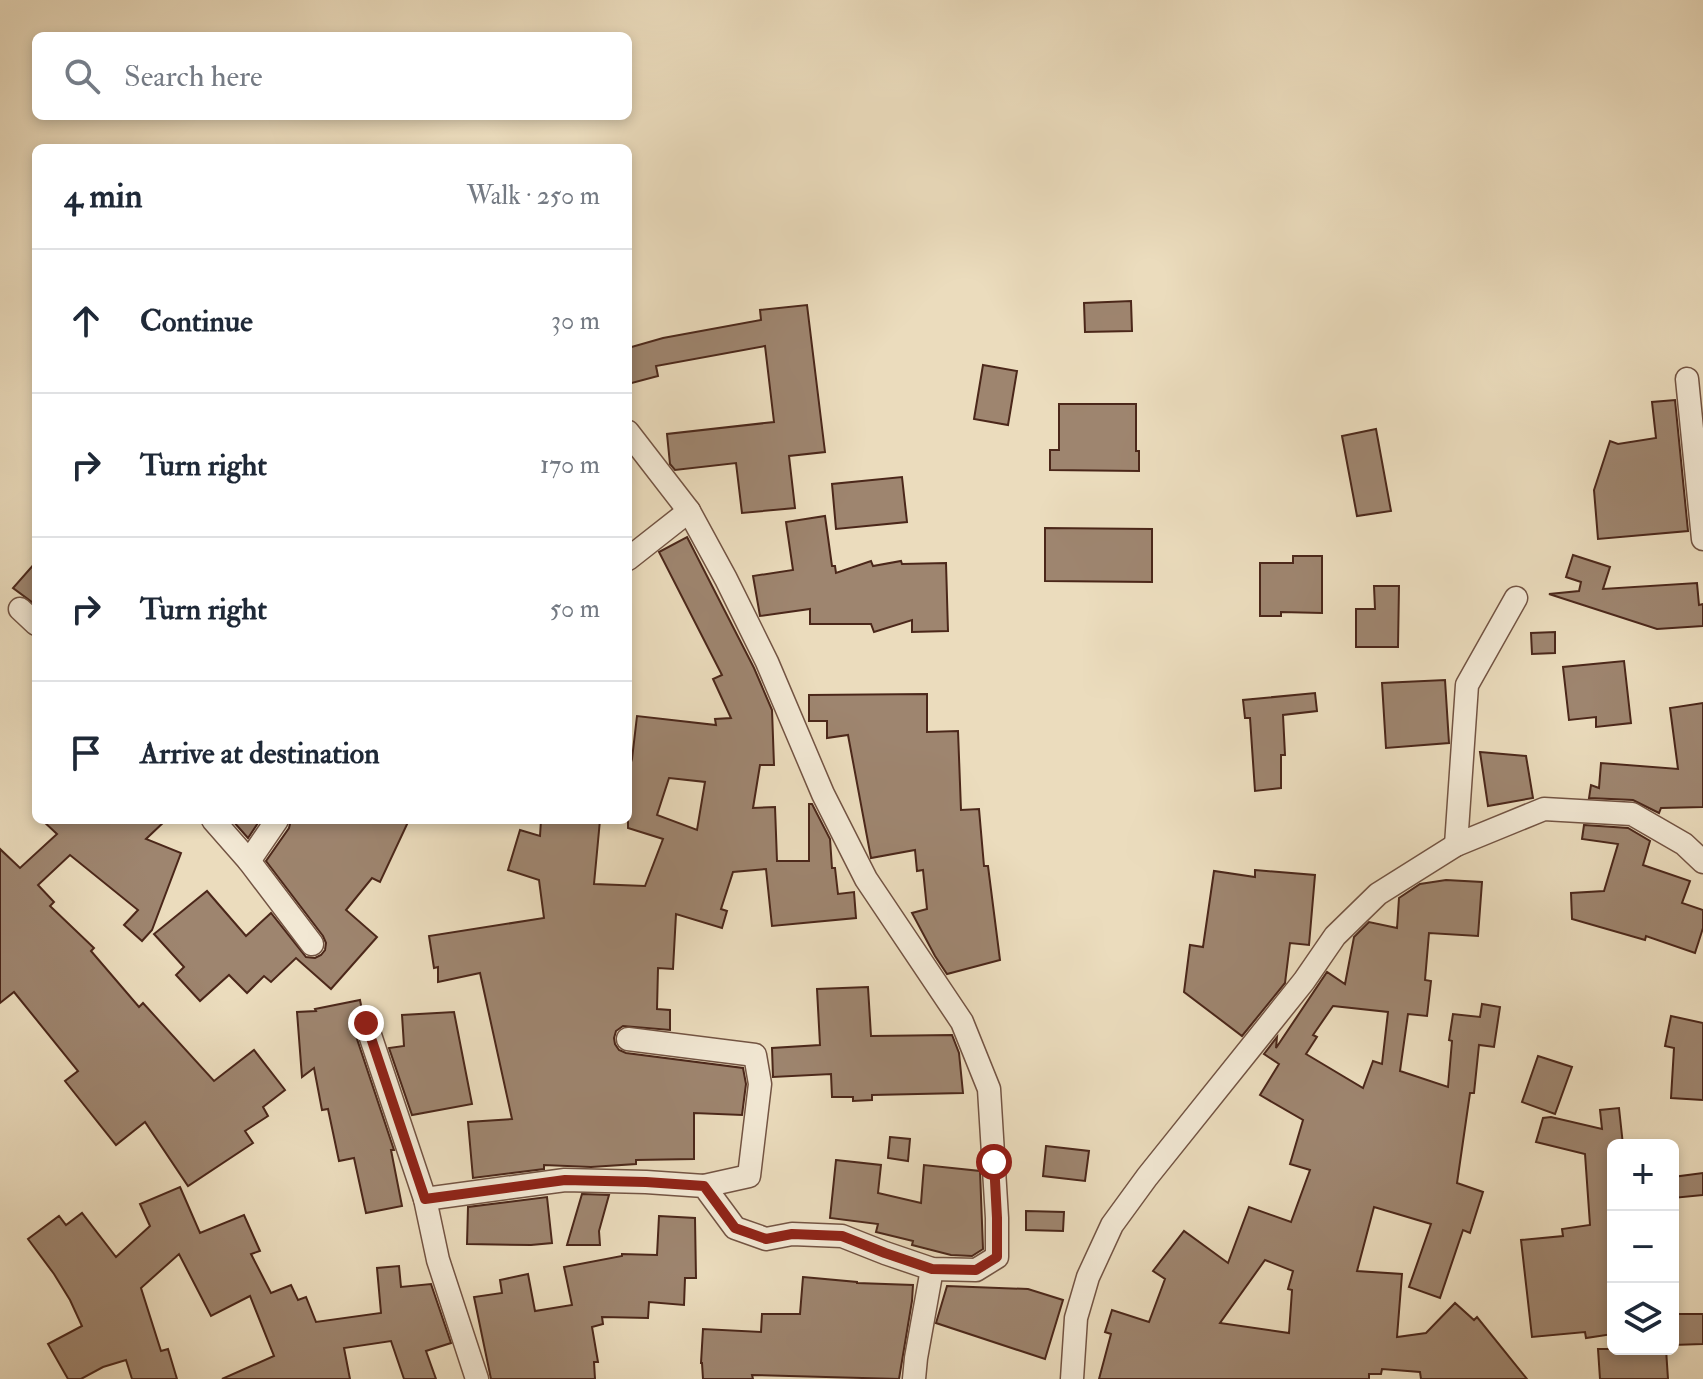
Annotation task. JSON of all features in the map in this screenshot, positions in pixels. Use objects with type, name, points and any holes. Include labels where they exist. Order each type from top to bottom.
[{"type":"street","points":[[1687,379],[1703,539]]},
{"type":"street","points":[[632,437],[689,511],[767,662],[823,794],[866,879],[962,1022],[989,1089],[997,1257],[976,1270],[932,1269],[842,1236],[792,1234],[766,1239],[735,1228],[704,1186]]},
{"type":"street","points":[[632,556],[689,511]]},
{"type":"street","points":[[1456,845],[1467,685],[1516,598]]},
{"type":"street","points":[[1072,1379],[1076,1318],[1088,1277],[1112,1225],[1304,981],[1335,936],[1378,894],[1456,845],[1544,809],[1632,814],[1684,844],[1703,862]]},
{"type":"street","points":[[217,824],[312,944]]},
{"type":"street","points":[[249,861],[274,824]]},
{"type":"street","points":[[366,1023],[425,1199],[438,1260],[477,1379]]},
{"type":"street","points":[[425,1199],[565,1180],[704,1186],[749,1176],[760,1084],[755,1055],[628,1039]]},
{"type":"street","points":[[914,1379],[932,1269]]},
{"type":"building","points":[[1131,301],[1132,331],[1085,332],[1084,303]]},
{"type":"building","points":[[807,305],[825,452],[789,456],[795,508],[742,513],[736,463],[675,470],[670,464],[667,434],[774,422],[765,346],[656,366],[658,376],[632,383],[632,347],[761,320],[760,310]]},
{"type":"building","points":[[983,365],[1017,371],[1008,425],[974,419]]},
{"type":"building","points":[[1675,400],[1688,531],[1598,539],[1594,490],[1610,441],[1618,444],[1656,438],[1652,402]]},
{"type":"building","points":[[1059,404],[1136,404],[1139,471],[1050,470],[1050,450],[1059,450]]},
{"type":"building","points":[[1376,429],[1391,511],[1357,516],[1342,436]]},
{"type":"building","points":[[902,477],[907,522],[836,529],[832,484]]},
{"type":"building","points":[[825,516],[832,566],[835,566],[836,573],[871,561],[873,566],[901,561],[902,564],[946,563],[948,631],[912,632],[912,620],[874,632],[871,624],[810,624],[810,609],[760,616],[753,576],[793,570],[786,522]]},
{"type":"building","points":[[1045,528],[1152,529],[1152,582],[1045,581]]},
{"type":"building","points":[[687,537],[772,710],[774,765],[760,765],[753,808],[775,807],[777,861],[809,861],[809,804],[812,804],[830,839],[838,894],[854,892],[856,918],[772,926],[766,869],[733,872],[721,909],[727,911],[722,928],[676,914],[673,969],[658,968],[657,1009],[670,1010],[670,1030],[623,1026],[616,1031],[614,1038],[619,1050],[626,1053],[743,1068],[746,1084],[742,1115],[694,1113],[694,1159],[636,1160],[636,1164],[591,1167],[544,1165],[544,1169],[473,1178],[468,1122],[512,1119],[480,973],[438,982],[438,967],[434,968],[429,936],[544,918],[539,880],[508,870],[520,830],[540,836],[541,824],[600,824],[594,884],[645,886],[663,839],[628,828],[628,824],[632,824],[632,759],[637,716],[716,725],[715,719],[731,718],[713,679],[722,675],[659,552]],"holes":[[[669,778],[705,782],[697,830],[657,815]]]},
{"type":"building","points":[[1573,555],[1610,567],[1603,589],[1697,583],[1699,605],[1703,604],[1703,626],[1657,629],[1549,594],[1579,591],[1581,582],[1566,577]]},
{"type":"building","points":[[1293,556],[1322,556],[1322,613],[1281,612],[1281,616],[1260,616],[1260,563],[1293,563]]},
{"type":"building","points":[[32,567],[32,602],[13,588]]},
{"type":"building","points":[[1374,586],[1399,586],[1398,647],[1356,647],[1356,609],[1375,609]]},
{"type":"building","points":[[1555,632],[1555,653],[1532,654],[1531,633]]},
{"type":"building","points":[[1624,661],[1631,723],[1596,727],[1596,717],[1569,720],[1563,667]]},
{"type":"building","points":[[1445,680],[1449,743],[1386,748],[1382,683]]},
{"type":"building","points":[[1315,693],[1317,711],[1283,715],[1285,755],[1281,755],[1281,788],[1255,791],[1250,718],[1245,718],[1243,700]]},
{"type":"building","points":[[927,694],[927,732],[958,731],[961,810],[979,809],[984,866],[988,866],[1000,960],[947,974],[912,913],[927,909],[923,870],[917,871],[915,850],[871,858],[848,735],[827,738],[827,721],[809,721],[809,695]]},
{"type":"building","points":[[1703,703],[1703,807],[1661,808],[1659,813],[1633,800],[1589,798],[1591,785],[1599,788],[1601,763],[1678,769],[1670,708]]},
{"type":"building","points":[[1480,752],[1526,756],[1533,798],[1488,806]]},
{"type":"building","points":[[46,824],[162,824],[146,839],[181,853],[152,930],[142,941],[124,925],[138,910],[70,855],[38,885],[54,902],[50,906],[94,948],[91,951],[139,1007],[143,1003],[214,1081],[254,1050],[285,1090],[263,1107],[268,1116],[245,1131],[253,1143],[188,1186],[145,1122],[116,1145],[65,1081],[78,1071],[14,992],[0,1003],[0,849],[20,868],[57,834]]},
{"type":"building","points":[[236,824],[257,824],[248,838]]},
{"type":"building","points":[[290,824],[407,824],[380,882],[372,878],[346,910],[377,937],[331,989],[296,958],[271,982],[264,976],[247,993],[229,975],[200,1001],[176,975],[184,967],[154,934],[207,891],[246,936],[271,913],[306,957],[315,958],[325,950],[323,936],[266,861]]},
{"type":"building","points":[[1584,825],[1628,828],[1650,841],[1643,865],[1690,881],[1682,903],[1703,910],[1703,928],[1695,953],[1646,936],[1645,940],[1572,919],[1571,893],[1604,891],[1618,844],[1582,839]]},
{"type":"building","points":[[1255,870],[1315,875],[1309,945],[1290,943],[1285,983],[1242,1036],[1184,992],[1190,945],[1203,947],[1214,871],[1255,877]]},
{"type":"building","points":[[1446,880],[1482,882],[1478,936],[1429,933],[1425,980],[1431,981],[1427,1016],[1408,1014],[1400,1071],[1448,1087],[1453,1014],[1480,1017],[1482,1004],[1500,1007],[1494,1047],[1479,1045],[1474,1093],[1470,1093],[1457,1183],[1483,1192],[1470,1233],[1463,1230],[1440,1298],[1409,1287],[1431,1224],[1374,1207],[1357,1271],[1402,1274],[1397,1337],[1426,1333],[1455,1303],[1474,1320],[1477,1317],[1527,1379],[1421,1379],[1420,1372],[1382,1369],[1381,1374],[1369,1374],[1369,1379],[1099,1379],[1111,1334],[1105,1332],[1112,1310],[1149,1322],[1165,1279],[1153,1271],[1184,1231],[1228,1263],[1249,1207],[1291,1222],[1310,1170],[1290,1164],[1303,1120],[1260,1095],[1279,1064],[1264,1054],[1277,1037],[1276,1048],[1327,972],[1345,984],[1354,937],[1369,922],[1397,928],[1399,898],[1420,884]],"holes":[[[1333,1006],[1388,1012],[1382,1064],[1373,1061],[1363,1088],[1306,1054],[1317,1037],[1313,1035]],[[1265,1260],[1293,1271],[1288,1289],[1292,1290],[1289,1333],[1220,1323]]]},
{"type":"building","points":[[868,987],[871,1036],[952,1035],[959,1053],[963,1093],[872,1095],[872,1100],[853,1101],[853,1097],[832,1097],[831,1074],[773,1077],[772,1048],[820,1045],[817,989]]},
{"type":"building","points":[[360,1000],[362,1010],[355,1014],[353,1027],[394,1150],[391,1150],[402,1206],[366,1213],[354,1158],[339,1161],[328,1109],[322,1110],[314,1068],[302,1077],[297,1012],[316,1011]]},
{"type":"building","points":[[454,1012],[472,1104],[412,1115],[389,1048],[404,1046],[402,1015]]},
{"type":"building","points":[[1671,1016],[1703,1023],[1703,1100],[1671,1098],[1674,1048],[1665,1046]]},
{"type":"building","points":[[1538,1056],[1572,1067],[1555,1114],[1522,1102]]},
{"type":"building","points":[[1619,1108],[1622,1139],[1607,1139],[1607,1335],[1586,1338],[1585,1332],[1532,1337],[1521,1240],[1563,1236],[1562,1229],[1590,1225],[1585,1154],[1536,1142],[1543,1118],[1551,1117],[1602,1129],[1600,1110]]},
{"type":"building","points":[[890,1137],[910,1139],[908,1161],[888,1158]]},
{"type":"building","points":[[1046,1146],[1089,1151],[1085,1181],[1043,1176]]},
{"type":"building","points":[[836,1160],[881,1165],[878,1193],[921,1203],[924,1165],[980,1171],[983,1249],[972,1256],[951,1255],[876,1232],[878,1224],[830,1218]]},
{"type":"building","points":[[1703,1173],[1703,1195],[1679,1197],[1679,1176]]},
{"type":"building","points":[[180,1187],[200,1233],[244,1215],[260,1251],[251,1254],[271,1293],[291,1285],[298,1300],[306,1297],[316,1322],[381,1313],[377,1268],[399,1266],[401,1287],[431,1284],[451,1343],[426,1351],[436,1379],[404,1379],[391,1341],[344,1348],[350,1379],[222,1379],[274,1356],[250,1296],[211,1316],[179,1254],[141,1288],[161,1351],[168,1349],[177,1379],[132,1379],[126,1360],[103,1367],[81,1379],[68,1379],[48,1344],[82,1326],[54,1274],[28,1239],[59,1216],[66,1225],[82,1213],[116,1257],[150,1226],[140,1204]]},
{"type":"building","points":[[582,1194],[609,1195],[599,1231],[600,1245],[567,1245]]},
{"type":"building","points":[[547,1197],[552,1243],[467,1244],[468,1207]]},
{"type":"building","points":[[1026,1211],[1064,1212],[1063,1231],[1026,1230]]},
{"type":"building","points":[[659,1216],[695,1218],[696,1278],[685,1278],[684,1305],[649,1302],[648,1318],[602,1317],[603,1324],[592,1327],[598,1362],[594,1362],[595,1379],[491,1379],[474,1297],[502,1293],[500,1280],[528,1274],[535,1311],[572,1305],[564,1267],[622,1254],[657,1255]]},
{"type":"building","points":[[803,1277],[913,1285],[899,1379],[752,1375],[753,1379],[703,1379],[703,1329],[761,1332],[762,1314],[800,1314]]},
{"type":"building","points":[[947,1286],[1028,1289],[1063,1300],[1045,1359],[936,1323]]},
{"type":"building","points":[[1679,1314],[1703,1314],[1703,1344],[1679,1345]]},
{"type":"building","points":[[1598,1349],[1607,1349],[1607,1355],[1666,1355],[1668,1379],[1600,1379]]},
{"type":"route","points":[[366,1023],[425,1199],[565,1180],[704,1186],[735,1228],[766,1239],[792,1234],[842,1236],[932,1269],[976,1270],[997,1257],[994,1162]]}]
